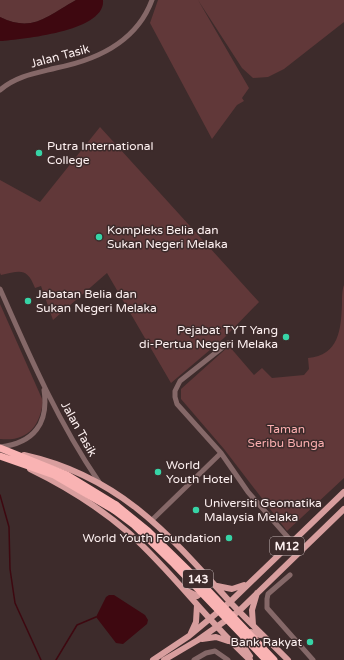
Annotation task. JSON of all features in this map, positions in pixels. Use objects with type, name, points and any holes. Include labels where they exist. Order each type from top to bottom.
[{"type":"highway","name":"143","points":[[0,447],[15,457],[64,480],[115,508],[148,531],[199,581],[274,660]]},
{"type":"highway","name":"143","points":[[0,456],[15,457]]},
{"type":"highway","name":"143","points":[[115,508],[174,564],[266,660]]},
{"type":"main road","points":[[15,457],[51,462],[99,482],[133,504],[152,520],[198,566],[230,602],[288,660]]},
{"type":"main road","points":[[15,457],[69,490],[122,528],[145,549],[230,642],[252,660]]},
{"type":"main road","name":"M12","points":[[153,660],[189,636],[230,602],[344,492]]},
{"type":"main road","name":"M12","points":[[164,660],[198,640],[239,611],[344,509]]},
{"type":"main road","points":[[180,587],[197,596],[204,591],[206,583],[198,566]]},
{"type":"main road","points":[[217,586],[232,589],[248,583]]},
{"type":"main road","points":[[253,625],[252,610],[258,592]]},
{"type":"main road","points":[[189,636],[196,622],[197,605]]},
{"type":"main road","points":[[252,660],[243,647],[242,641],[245,635],[251,632],[256,632],[275,646]]},
{"type":"main road","points":[[198,640],[216,637],[230,642]]},
{"type":"street","name":"Jalan Tasik","points":[[0,90],[18,78],[70,65],[106,52],[134,30],[142,20],[152,0]]},
{"type":"street","name":"Jalan Tasik","points":[[0,289],[43,385],[84,459],[99,482]]},
{"type":"street","points":[[228,343],[180,381],[177,385],[174,397],[182,410],[221,453],[248,492],[292,542]]},
{"type":"street","name":"Jalan Tasik","points":[[0,447],[21,442],[40,426],[44,416],[46,400],[43,385]]},
{"type":"street","points":[[152,520],[221,453]]},
{"type":"street","points":[[290,575],[268,594],[266,598],[267,608],[313,660]]},
{"type":"street","points":[[194,660],[206,652],[215,651],[228,660]]},
{"type":"green space","points":[[0,0],[76,0],[48,17],[31,23],[22,23],[12,22],[0,17]]},
{"type":"green space","points":[[158,0],[198,0],[249,88],[242,98],[244,101],[237,105],[212,139],[150,23]]},
{"type":"green space","points":[[198,0],[344,0],[344,22],[284,69],[268,77],[253,78],[242,68]]},
{"type":"green space","name":"Kompleks Belia dan Sukan Negeri Melaka","points":[[100,127],[259,302],[224,338],[171,383],[107,273],[53,320],[41,286],[35,288],[29,277],[22,272],[13,272],[1,275],[0,273],[0,180],[40,202]]},
{"type":"green space","name":"Taman Seribu Bunga","points":[[344,285],[344,478],[287,531],[224,449],[181,399],[181,389],[229,346],[254,375],[262,368],[272,378],[304,375],[309,369],[308,358],[318,356],[326,352],[336,340],[341,323],[342,294]]},
{"type":"green space","points":[[0,304],[43,401],[39,418],[31,430],[18,438],[10,439],[0,439]]},
{"type":"shaded area","points":[[76,0],[103,0],[100,11],[91,19],[78,26],[43,35],[0,41],[0,17],[12,22],[31,23],[48,17]]},
{"type":"shaded area","points":[[109,595],[114,595],[145,615],[148,620],[147,624],[123,644],[116,643],[96,617],[106,597]]},
{"type":"waterway","points":[[0,495],[9,527],[10,569],[15,603],[41,660]]},
{"type":"waterway","points":[[56,660],[77,625],[96,617]]},
{"type":"place","name":"Putra International College","points":[[39,153]]},
{"type":"place","name":"Kompleks Belia dan Sukan Negeri Melaka","points":[[99,237]]},
{"type":"place","name":"Jabatan Belia dan Sukan Negeri Melaka","points":[[28,301]]},
{"type":"place","name":"Pejabat TYT Yang di-Pertua Negeri Melaka","points":[[286,337]]},
{"type":"place","name":"World Youth Hotel","points":[[158,472]]},
{"type":"place","name":"Universiti Geomatika Malaysia Melaka","points":[[196,510]]},
{"type":"place","name":"World Youth Foundation","points":[[229,538]]},
{"type":"place","name":"Bank Rakyat","points":[[310,642]]}]
